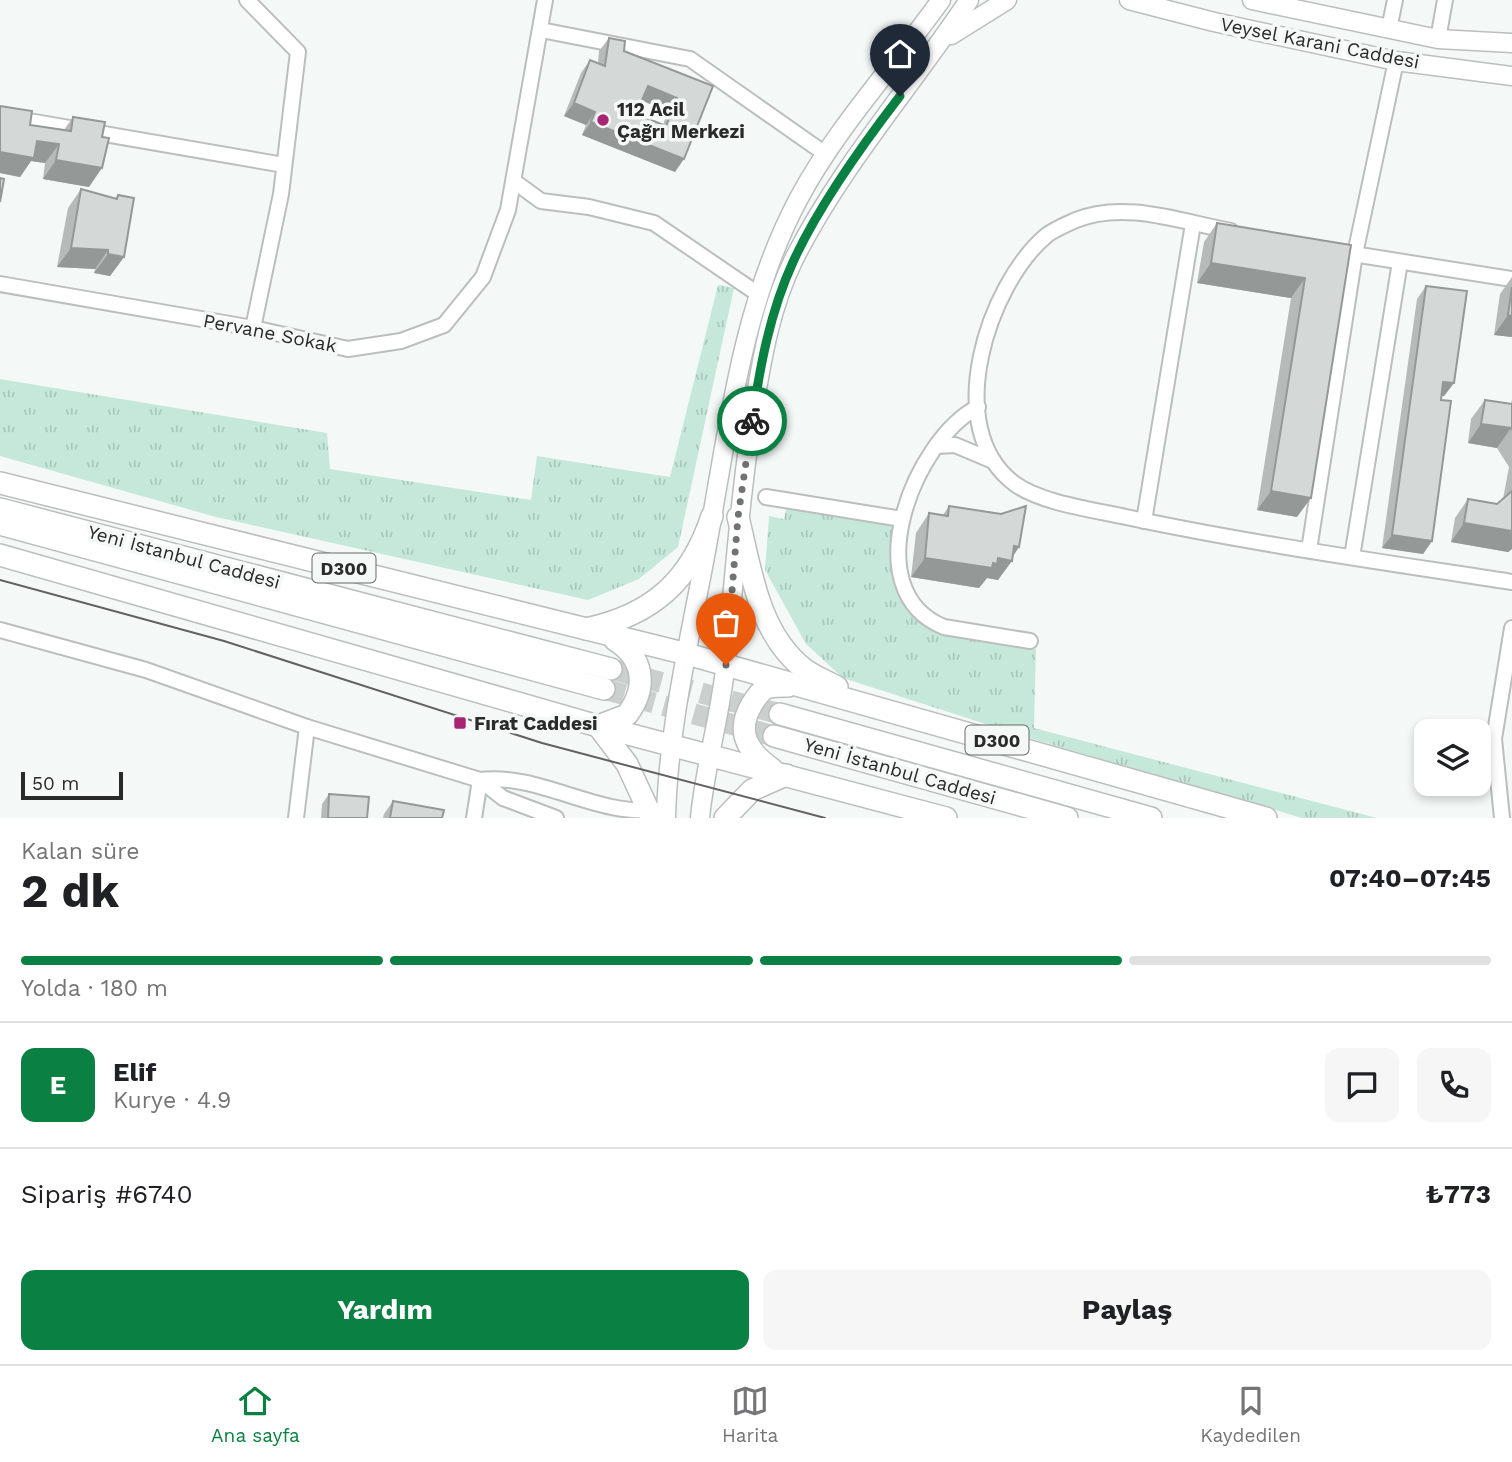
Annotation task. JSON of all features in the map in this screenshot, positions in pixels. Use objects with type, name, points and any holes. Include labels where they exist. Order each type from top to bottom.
[{"type":"highway","name":"D300","points":[[0,483],[687,654],[1266,818]]},
{"type":"highway","name":"Yeni İstanbul Caddesi","points":[[0,509],[611,669]]},
{"type":"highway","points":[[585,629],[634,613],[671,588],[698,554],[712,516]]},
{"type":"highway","points":[[738,517],[756,596],[776,636],[803,668],[866,704]]},
{"type":"highway","name":"Yeni İstanbul Caddesi","points":[[0,524],[604,690]]},
{"type":"highway","points":[[0,555],[598,726],[946,818]]},
{"type":"highway","points":[[598,726],[627,715],[641,682],[642,671],[633,655],[608,635]]},
{"type":"highway","points":[[783,775],[757,759],[748,747],[744,736],[745,722],[756,698],[766,688],[797,685]]},
{"type":"highway","name":"Yeni İstanbul Caddesi","points":[[780,714],[1151,818]]},
{"type":"highway","points":[[598,726],[627,764],[659,814]]},
{"type":"highway","name":"Yeni İstanbul Caddesi","points":[[774,736],[1067,818]]},
{"type":"highway","points":[[725,818],[752,790],[783,775]]},
{"type":"main road","points":[[927,19],[933,0]]},
{"type":"main road","points":[[659,814],[712,516],[744,348],[758,294],[797,201],[824,153],[941,0]]},
{"type":"main road","points":[[700,818],[726,665],[738,517],[765,342],[793,260],[872,133],[942,41],[969,0]]},
{"type":"main road","points":[[942,41],[1007,0]]},
{"type":"main road","name":"Veysel Karani Caddesi","points":[[1129,0],[1214,22],[1396,61],[1512,76]]},
{"type":"main road","name":"Veysel Karani Caddesi","points":[[1252,0],[1438,39],[1512,43]]},
{"type":"street","points":[[247,0],[298,52],[281,194],[253,328]]},
{"type":"street","name":"Pervane Sokak","points":[[0,284],[253,328],[348,349],[401,341],[444,325],[483,277],[515,182],[545,0]]},
{"type":"street","points":[[1390,29],[1395,0]]},
{"type":"street","points":[[1438,39],[1445,0]]},
{"type":"street","points":[[541,30],[690,60],[824,153]]},
{"type":"street","points":[[1309,550],[1355,254],[1396,61]]},
{"type":"street","points":[[0,116],[284,165]]},
{"type":"street","points":[[515,182],[541,201],[589,207],[654,223],[758,294]]},
{"type":"street","points":[[993,461],[981,428],[978,370],[995,306],[1022,264],[1048,234],[1078,219],[1120,210],[1247,234]]},
{"type":"street","points":[[1144,521],[1193,224]]},
{"type":"street","points":[[1314,247],[1512,279]]},
{"type":"street","points":[[1352,557],[1400,262]]},
{"type":"street","points":[[978,407],[961,416],[936,446],[909,493],[902,519],[899,565],[903,583],[913,605],[930,621],[944,627],[1030,641]]},
{"type":"street","points":[[936,446],[955,445],[993,461],[1016,484],[1035,494],[1144,521],[1512,582]]},
{"type":"street","points":[[766,497],[902,519]]},
{"type":"street","points":[[1502,818],[1494,739],[1512,628]]},
{"type":"street","points":[[0,630],[146,670],[306,727],[480,780],[509,780],[603,804],[659,814]]},
{"type":"street","points":[[296,818],[306,727]]},
{"type":"street","points":[[474,818],[480,780]]},
{"type":"street","points":[[480,780],[503,798],[556,818]]},
{"type":"green space","points":[[718,285],[734,288],[678,547],[639,579],[588,600],[216,517],[0,456],[0,379],[327,433],[330,469],[531,500],[537,456],[670,477]]},
{"type":"green space","points":[[787,504],[901,523],[891,576],[919,622],[940,630],[1036,649],[1034,728],[1377,818],[1302,818],[1026,737],[843,678],[806,644],[765,570],[769,516],[784,519]]},
{"type":"building","name":"112 Acil Çağrı Merkezi","points":[[609,38],[625,41],[624,51],[713,86],[684,159],[591,122],[595,112],[574,103],[590,60],[605,66]],"holes":[[[648,86],[677,98],[666,126],[636,114]]]},
{"type":"building","points":[[0,106],[32,111],[30,125],[71,131],[73,117],[105,122],[102,137],[109,138],[102,168],[56,160],[59,144],[37,141],[34,158],[0,152]]},
{"type":"building","points":[[0,178],[4,179],[0,202]]},
{"type":"building","points":[[81,189],[117,199],[118,195],[134,198],[124,257],[108,254],[108,250],[71,248]]},
{"type":"building","points":[[1217,223],[1351,245],[1311,498],[1271,491],[1305,278],[1211,263]]},
{"type":"building","points":[[1426,286],[1467,291],[1454,383],[1443,382],[1441,400],[1451,401],[1432,541],[1392,535]]},
{"type":"building","points":[[1512,287],[1512,316],[1508,315]]},
{"type":"building","points":[[1485,400],[1512,404],[1512,430],[1481,424]]},
{"type":"building","points":[[1512,491],[1512,531],[1464,523],[1468,499],[1497,504]]},
{"type":"building","points":[[949,506],[1001,514],[1026,506],[1019,547],[1014,546],[1012,561],[998,558],[997,564],[993,563],[992,568],[925,558],[929,513],[948,516]]},
{"type":"building","points":[[329,794],[369,797],[367,818],[328,818]]},
{"type":"building","points":[[393,801],[444,810],[442,818],[390,818]]},
{"type":"tunnel","points":[[611,669],[780,714]]},
{"type":"tunnel","points":[[604,689],[774,736]]},
{"type":"tram line","points":[[0,580],[224,641],[542,743],[825,818]]},
{"type":"way so far","points":[[726,665],[738,517],[752,421]]},
{"type":"place","name":"112 Acil Çağrı Merkezi","points":[[603,120]]},
{"type":"place","name":"Fırat Caddesi","points":[[460,723]]},
{"type":"route","points":[[752,421],[765,342],[793,260],[872,133],[900,96]]}]
